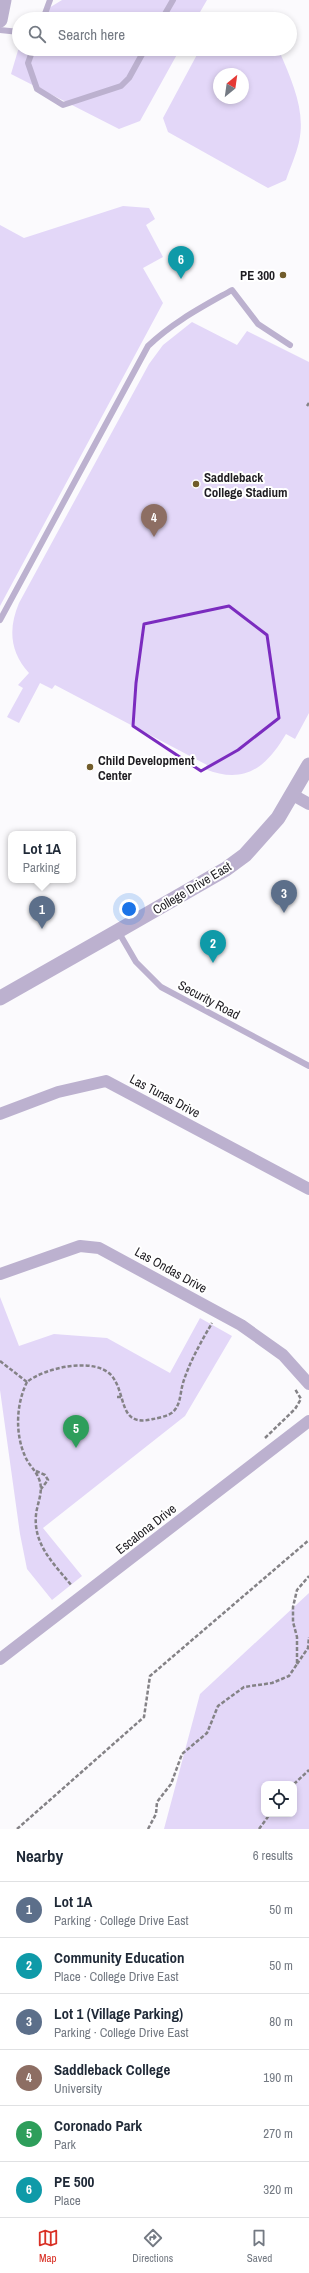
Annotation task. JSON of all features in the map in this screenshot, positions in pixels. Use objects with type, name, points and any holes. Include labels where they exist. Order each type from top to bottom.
[{"type":"street","points":[[0,20],[4,0]]},
{"type":"street","name":"College Drive East","points":[[0,998],[118,932],[245,856],[262,839],[293,795],[309,765]]},
{"type":"street","points":[[293,795],[309,804]]},
{"type":"street","name":"Las Tunas Drive","points":[[0,1114],[58,1092],[106,1080],[309,1189]]},
{"type":"street","name":"Las Ondas Drive","points":[[0,1274],[80,1246],[99,1248],[241,1325],[283,1355],[309,1384]]},
{"type":"street","name":"Escalona Drive","points":[[0,1659],[309,1421]]},
{"type":"lane","points":[[46,12],[50,0]]},
{"type":"lane","points":[[166,12],[172,0]]},
{"type":"lane","points":[[0,30],[12,31]]},
{"type":"lane","points":[[30,56],[28,63],[37,89],[63,105],[121,86],[129,78],[141,56]]},
{"type":"lane","points":[[0,620],[148,346],[163,332],[191,312],[232,290],[258,324],[290,345]]},
{"type":"lane","name":"Security Road","points":[[118,932],[136,962],[161,986],[309,1066]]},
{"type":"path","points":[[208,1320],[218,1326]]},
{"type":"path","points":[[72,1586],[38,1540],[36,1520],[41,1489],[36,1471],[25,1457],[20,1436],[19,1414],[22,1393],[27,1382],[41,1372],[57,1367],[97,1368],[111,1375],[122,1397],[127,1414],[135,1420],[150,1420],[173,1412],[180,1399],[183,1384],[191,1363],[212,1322]]},
{"type":"path","points":[[0,1361],[27,1382]]},
{"type":"path","points":[[261,1442],[295,1409],[301,1399],[295,1387]]},
{"type":"path","points":[[117,1398],[122,1397]]},
{"type":"path","points":[[36,1471],[45,1475],[48,1480],[41,1489]]},
{"type":"path","points":[[17,1829],[144,1717],[150,1676],[309,1540]]},
{"type":"path","points":[[297,1664],[297,1636],[293,1622],[293,1607],[297,1590],[309,1576]]},
{"type":"path","points":[[66,1591],[72,1586],[78,1584]]},
{"type":"path","points":[[148,1829],[156,1814],[157,1802],[171,1784],[182,1754],[207,1733],[218,1706],[244,1687],[272,1683],[289,1676],[308,1648],[309,1637]]},
{"type":"path","points":[[297,1781],[309,1770]]},
{"type":"path","points":[[259,1829],[268,1817]]},
{"type":"highlighted area","points":[[229,606],[267,635],[279,718],[238,750],[201,771],[133,726],[136,683],[144,624]]},
{"type":"shaded area","points":[[62,0],[207,0],[200,12],[46,12],[49,8]]},
{"type":"shaded area","points":[[16,56],[176,56],[140,121],[119,129],[11,74]]},
{"type":"shaded area","points":[[196,56],[281,56],[297,96],[301,119],[301,130],[298,147],[286,180],[268,188],[168,132],[163,118]]},
{"type":"shaded area","points":[[123,206],[149,208],[155,219],[146,225],[163,257],[143,268],[163,303],[0,606],[0,225],[24,238]]},
{"type":"shaded area","name":"Saddleback College Stadium","points":[[192,322],[237,345],[247,331],[309,362],[309,713],[295,739],[286,734],[270,756],[262,764],[253,770],[242,774],[231,775],[205,769],[207,765],[55,685],[52,689],[40,683],[19,723],[7,717],[23,688],[18,685],[29,673],[18,657],[13,640],[13,622],[19,603],[149,364],[163,345]]},
{"type":"shaded area","points":[[0,1297],[19,1346],[54,1334],[107,1338],[170,1373],[200,1318],[232,1336],[185,1416],[43,1528],[82,1576],[52,1600],[27,1569],[20,1534],[0,1390]]},
{"type":"shaded area","points":[[309,1593],[309,1829],[164,1829],[200,1694]]},
{"type":"place","name":"PE 300","points":[[283,275]]},
{"type":"place","name":"PE 500","points":[[181,279]]},
{"type":"place","name":"Saddleback College Stadium","points":[[196,484]]},
{"type":"place","name":"Saddleback College","points":[[154,537]]},
{"type":"place","name":"Child Development Center","points":[[90,767]]},
{"type":"place","name":"Lot 1 (Village Parking)","points":[[284,913]]},
{"type":"place","name":"Lot 1A","points":[[42,929]]},
{"type":"place","name":"Community Education","points":[[213,963]]},
{"type":"place","name":"Coronado Park","points":[[76,1448]]}]
